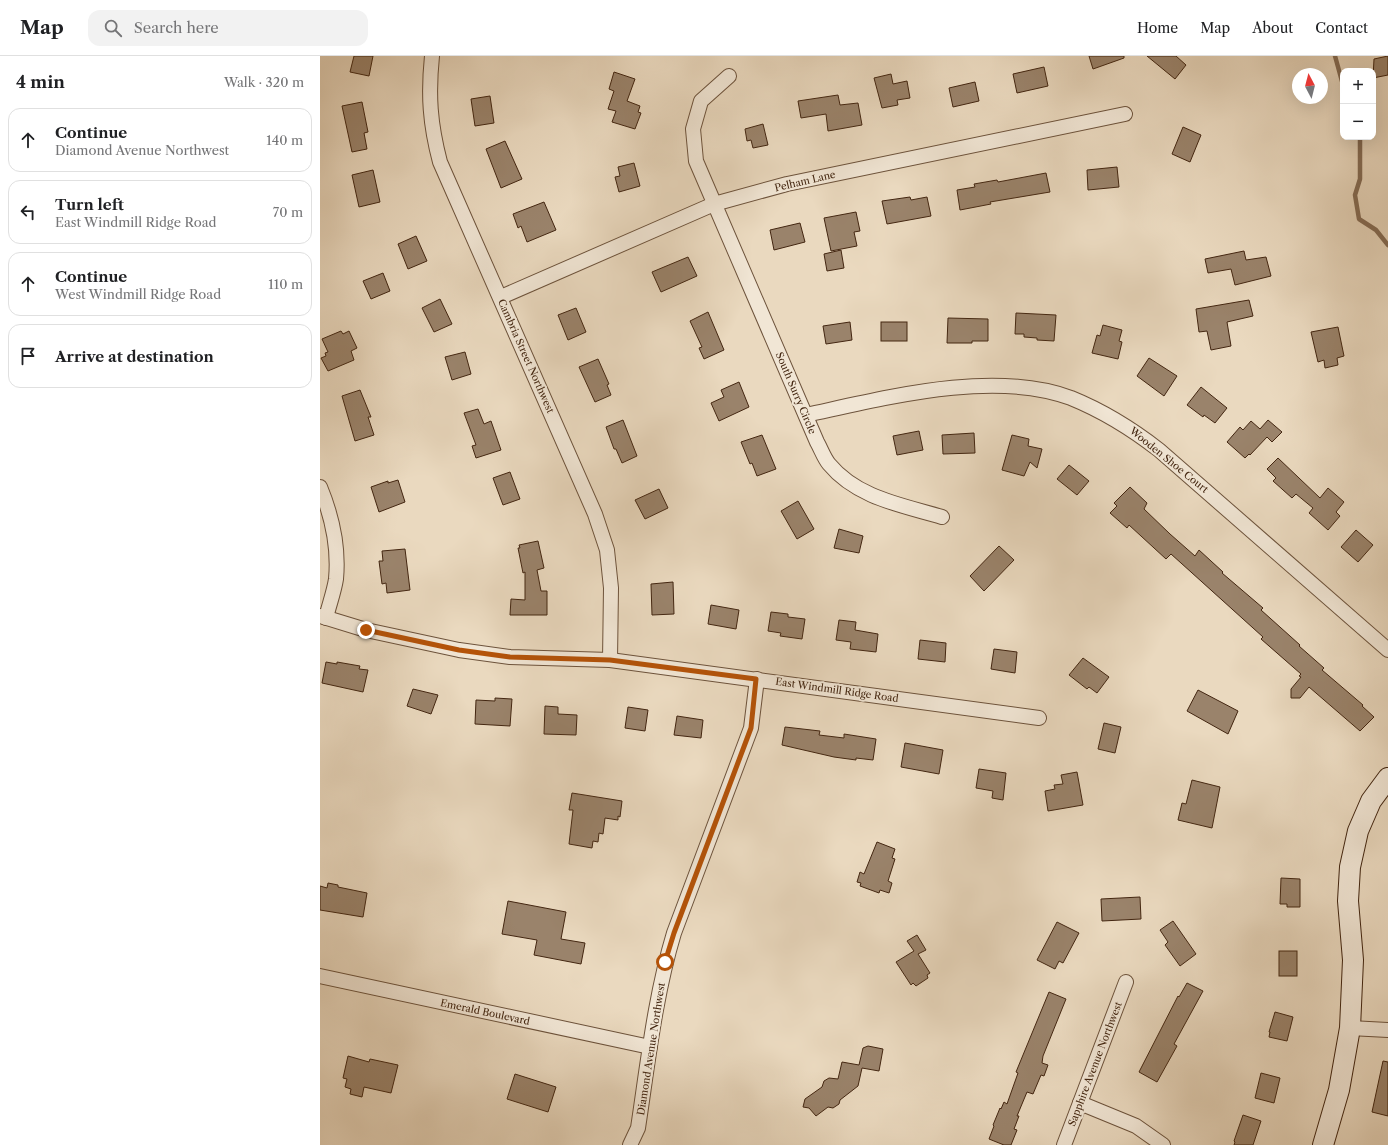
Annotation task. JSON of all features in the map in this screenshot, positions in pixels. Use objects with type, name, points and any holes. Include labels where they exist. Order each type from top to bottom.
[{"type":"street","name":"Cambria Street Northwest","points":[[432,56],[428,89],[434,138],[440,162],[595,514],[607,550],[611,588],[610,660]]},
{"type":"street","name":"South Surry Circle","points":[[729,76],[701,101],[693,129],[696,161],[828,463],[848,482],[875,497],[942,517]]},
{"type":"street","name":"Pelham Lane","points":[[500,297],[714,204],[787,184],[1125,114]]},
{"type":"street","name":"Wooden Shoe Court","points":[[806,415],[895,396],[942,389],[989,386],[1033,389],[1070,398],[1128,427],[1159,450],[1388,650]]},
{"type":"street","points":[[320,487],[331,517],[337,558],[336,580],[323,617]]},
{"type":"street","name":"East Windmill Ridge Road","points":[[323,617],[373,632],[459,650],[510,657],[610,660],[1039,718]]},
{"type":"street","name":"Diamond Avenue Northwest","points":[[630,1145],[638,1128],[657,996],[665,962],[674,933],[751,728],[756,679]]},
{"type":"street","points":[[1323,1145],[1339,1090],[1350,1028],[1353,960],[1348,901],[1350,867],[1358,831],[1368,807],[1388,778]]},
{"type":"street","name":"Emerald Boulevard","points":[[320,976],[650,1047]]},
{"type":"street","name":"Sapphire Avenue Northwest","points":[[1064,1145],[1126,982]]},
{"type":"street","points":[[1350,1028],[1388,1030]]},
{"type":"street","points":[[1080,1103],[1136,1126],[1163,1145]]},
{"type":"building","points":[[354,56],[373,56],[369,76],[350,72]]},
{"type":"building","points":[[1089,56],[1124,56],[1124,58],[1093,69]]},
{"type":"building","points":[[1147,56],[1176,56],[1186,65],[1175,79]]},
{"type":"building","points":[[1388,56],[1388,75],[1376,77],[1376,68],[1374,68],[1374,59]]},
{"type":"building","points":[[1044,67],[1048,86],[1017,93],[1013,74]]},
{"type":"building","points":[[614,72],[635,79],[627,101],[640,106],[638,112],[641,113],[635,129],[612,122],[616,111],[608,109],[614,91],[609,89]]},
{"type":"building","points":[[891,74],[893,84],[907,81],[910,98],[897,100],[898,105],[882,108],[874,78]]},
{"type":"building","points":[[975,82],[979,101],[953,107],[949,88]]},
{"type":"building","points":[[838,95],[840,105],[858,103],[862,125],[828,131],[826,114],[801,118],[798,101]]},
{"type":"building","points":[[490,96],[494,123],[475,126],[471,99]]},
{"type":"building","points":[[362,102],[368,132],[364,133],[367,149],[352,152],[342,106]]},
{"type":"building","points":[[763,124],[768,145],[753,148],[751,140],[747,141],[745,129]]},
{"type":"building","points":[[1183,127],[1201,135],[1190,162],[1172,154]]},
{"type":"building","points":[[505,141],[522,179],[501,188],[486,149]]},
{"type":"building","points":[[634,163],[640,186],[619,192],[615,177],[620,176],[618,167]]},
{"type":"building","points":[[1117,167],[1119,187],[1088,190],[1087,170]]},
{"type":"building","points":[[373,170],[380,202],[359,207],[352,175]]},
{"type":"building","points":[[1046,173],[1050,192],[990,202],[991,204],[960,210],[957,190],[975,187],[974,184],[997,180],[998,182]]},
{"type":"building","points":[[910,197],[911,200],[927,197],[931,216],[887,224],[882,201]]},
{"type":"building","points":[[544,202],[556,230],[527,242],[521,226],[518,228],[513,214]]},
{"type":"building","points":[[856,212],[860,231],[854,232],[857,246],[831,251],[824,218]]},
{"type":"building","points":[[800,223],[805,242],[774,250],[770,230]]},
{"type":"building","points":[[416,236],[427,261],[408,269],[398,244]]},
{"type":"building","points":[[841,250],[844,268],[827,271],[824,254]]},
{"type":"building","points":[[1244,251],[1246,260],[1266,257],[1271,276],[1235,285],[1231,269],[1208,273],[1205,259]]},
{"type":"building","points":[[688,257],[697,276],[661,292],[652,272]]},
{"type":"building","points":[[383,273],[390,291],[371,299],[363,281]]},
{"type":"building","points":[[440,299],[452,324],[434,332],[422,308]]},
{"type":"building","points":[[1249,300],[1253,316],[1227,322],[1231,346],[1211,350],[1207,331],[1199,332],[1196,309]]},
{"type":"building","points":[[576,308],[586,332],[568,340],[558,315]]},
{"type":"building","points":[[708,312],[724,350],[704,359],[699,348],[702,347],[690,321]]},
{"type":"building","points":[[1016,313],[1056,315],[1054,341],[1037,340],[1037,338],[1024,337],[1024,334],[1015,334]]},
{"type":"building","points":[[948,318],[988,319],[988,341],[972,341],[972,343],[947,343]]},
{"type":"building","points":[[850,322],[852,340],[826,344],[823,326]]},
{"type":"building","points":[[881,322],[907,322],[907,341],[881,341]]},
{"type":"building","points":[[1103,325],[1122,330],[1119,341],[1122,342],[1118,359],[1092,353],[1097,335],[1100,336]]},
{"type":"building","points":[[1338,327],[1344,356],[1337,358],[1338,365],[1325,368],[1324,360],[1318,362],[1311,332]]},
{"type":"building","points":[[341,331],[343,334],[349,331],[357,348],[351,351],[354,360],[328,371],[321,358],[326,356],[325,353],[328,352],[322,339]]},
{"type":"building","points":[[465,352],[471,374],[452,380],[445,357]]},
{"type":"building","points":[[1149,358],[1177,376],[1164,396],[1137,376]]},
{"type":"building","points":[[598,359],[609,384],[607,385],[611,395],[595,402],[579,367]]},
{"type":"building","points":[[739,382],[749,407],[719,421],[711,403],[724,397],[721,390]]},
{"type":"building","points":[[1201,387],[1227,408],[1215,423],[1204,415],[1203,417],[1187,405]]},
{"type":"building","points":[[360,390],[371,417],[368,417],[374,435],[355,441],[342,396]]},
{"type":"building","points":[[478,409],[484,424],[491,421],[501,450],[476,458],[472,446],[476,445],[464,413]]},
{"type":"building","points":[[623,420],[637,456],[622,463],[616,449],[614,449],[606,427]]},
{"type":"building","points":[[1268,420],[1282,432],[1272,442],[1267,437],[1250,455],[1249,454],[1245,458],[1227,442],[1240,427],[1243,430],[1251,421],[1260,429]]},
{"type":"building","points":[[919,431],[923,450],[897,455],[893,436]]},
{"type":"building","points":[[974,433],[975,453],[943,454],[942,435]]},
{"type":"building","points":[[762,435],[776,469],[757,476],[752,463],[750,464],[741,442]]},
{"type":"building","points":[[1012,435],[1029,439],[1028,446],[1042,449],[1037,468],[1030,462],[1024,476],[1002,470]]},
{"type":"building","points":[[1278,458],[1320,498],[1328,488],[1344,502],[1336,512],[1340,516],[1328,530],[1309,513],[1313,508],[1296,494],[1292,498],[1273,481],[1276,478],[1267,469]]},
{"type":"building","points":[[1069,465],[1089,481],[1077,495],[1057,479]]},
{"type":"building","points":[[510,472],[520,499],[503,505],[493,478]]},
{"type":"building","points":[[398,480],[405,502],[379,512],[371,487],[388,481],[388,483]]},
{"type":"building","points":[[1130,487],[1147,503],[1144,509],[1170,534],[1195,556],[1199,550],[1223,572],[1222,573],[1263,608],[1261,610],[1324,668],[1322,670],[1363,705],[1362,706],[1374,717],[1360,731],[1309,687],[1300,698],[1291,698],[1291,689],[1301,677],[1299,676],[1301,674],[1261,639],[1263,637],[1171,554],[1166,559],[1129,525],[1127,528],[1110,513],[1117,506],[1114,503]]},
{"type":"building","points":[[659,489],[668,508],[645,519],[635,500]]},
{"type":"building","points":[[798,501],[814,529],[797,539],[781,511]]},
{"type":"building","points":[[839,529],[863,536],[859,553],[834,548]]},
{"type":"building","points":[[1356,530],[1373,545],[1358,562],[1341,547]]},
{"type":"building","points":[[538,541],[544,568],[537,570],[541,591],[547,591],[547,615],[510,615],[511,599],[525,600],[525,572],[523,573],[518,548],[520,548],[519,545]]},
{"type":"building","points":[[999,546],[1014,560],[984,591],[970,576]]},
{"type":"building","points":[[405,549],[410,590],[387,593],[386,583],[382,584],[379,561],[383,561],[382,551]]},
{"type":"building","points":[[673,582],[674,614],[652,615],[651,584]]},
{"type":"building","points":[[711,605],[739,610],[736,629],[708,624]]},
{"type":"building","points":[[771,612],[788,614],[788,617],[805,619],[802,639],[780,636],[781,633],[768,631]]},
{"type":"building","points":[[839,620],[856,622],[855,630],[878,634],[876,652],[850,649],[851,642],[836,640]]},
{"type":"building","points":[[920,640],[946,643],[945,662],[918,659]]},
{"type":"building","points":[[994,649],[1017,652],[1015,673],[991,669]]},
{"type":"building","points":[[1083,658],[1109,677],[1097,693],[1089,687],[1087,689],[1069,675]]},
{"type":"building","points":[[326,662],[337,664],[337,662],[360,666],[359,669],[368,670],[363,692],[322,683]]},
{"type":"building","points":[[413,689],[438,695],[431,714],[407,706]]},
{"type":"building","points":[[1198,690],[1238,711],[1228,734],[1187,711]]},
{"type":"building","points":[[495,698],[512,699],[510,726],[475,724],[476,700],[495,701]]},
{"type":"building","points":[[545,706],[558,707],[558,714],[577,715],[576,735],[544,734]]},
{"type":"building","points":[[628,707],[648,710],[645,731],[625,728]]},
{"type":"building","points":[[677,716],[703,720],[701,738],[674,735]]},
{"type":"building","points":[[1104,723],[1121,727],[1115,753],[1098,749]]},
{"type":"building","points":[[785,727],[820,731],[819,735],[844,738],[844,734],[876,739],[873,760],[856,758],[856,760],[834,757],[782,745]]},
{"type":"building","points":[[905,743],[943,750],[939,774],[901,767]]},
{"type":"building","points":[[979,769],[1006,773],[1003,800],[992,798],[993,791],[976,788]]},
{"type":"building","points":[[1077,772],[1083,805],[1048,811],[1045,791],[1055,789],[1054,785],[1063,784],[1061,775]]},
{"type":"building","points":[[1192,780],[1220,787],[1212,828],[1178,820],[1182,803],[1186,804]]},
{"type":"building","points":[[572,793],[622,801],[620,817],[618,816],[618,820],[605,818],[603,834],[599,833],[598,842],[593,841],[592,848],[569,844],[573,810],[569,810]]},
{"type":"building","points":[[877,842],[895,849],[892,858],[895,859],[888,881],[892,883],[889,893],[880,890],[879,893],[860,886],[861,883],[857,882],[860,872],[864,874]]},
{"type":"building","points":[[1281,878],[1300,879],[1300,907],[1287,907],[1287,904],[1280,904]]},
{"type":"building","points":[[328,883],[338,885],[338,887],[367,893],[363,917],[320,910],[320,886],[327,888]]},
{"type":"building","points":[[1140,897],[1141,919],[1102,921],[1101,899]]},
{"type":"building","points":[[508,901],[566,912],[561,939],[585,943],[581,964],[534,955],[537,940],[502,934]]},
{"type":"building","points":[[1173,921],[1196,954],[1180,966],[1165,945],[1168,942],[1160,930]]},
{"type":"building","points":[[1057,922],[1079,933],[1063,963],[1059,961],[1055,969],[1037,960]]},
{"type":"building","points":[[917,935],[926,950],[918,954],[930,973],[927,975],[928,978],[916,986],[913,983],[911,985],[896,962],[914,951],[907,941]]},
{"type":"building","points":[[1279,951],[1297,951],[1297,976],[1279,976]]},
{"type":"building","points":[[1187,983],[1203,991],[1174,1044],[1177,1046],[1157,1082],[1139,1072],[1178,996],[1179,997]]},
{"type":"building","points":[[1049,992],[1066,999],[1043,1056],[1042,1063],[1048,1065],[1044,1076],[1041,1075],[1033,1094],[1027,1092],[1017,1116],[1019,1116],[1014,1129],[1017,1130],[1011,1145],[1004,1145],[989,1139],[994,1126],[993,1125],[1004,1102],[1007,1104],[1018,1073],[1016,1072]]},
{"type":"building","points":[[1275,1012],[1293,1017],[1287,1041],[1269,1037]]},
{"type":"building","points":[[868,1046],[883,1049],[879,1071],[862,1068],[858,1086],[840,1100],[839,1104],[833,1108],[828,1107],[816,1116],[809,1108],[803,1107],[805,1099],[822,1087],[824,1081],[829,1078],[838,1079],[842,1062],[859,1065],[863,1048]]},
{"type":"building","points":[[348,1056],[369,1062],[370,1059],[398,1065],[391,1093],[364,1087],[362,1097],[350,1094],[351,1089],[345,1087],[347,1079],[343,1078]]},
{"type":"building","points":[[1383,1061],[1388,1062],[1388,1116],[1372,1112]]},
{"type":"building","points":[[1261,1073],[1280,1078],[1274,1103],[1255,1098]]},
{"type":"building","points":[[515,1074],[556,1087],[548,1112],[507,1099]]},
{"type":"building","points":[[1243,1115],[1261,1121],[1253,1145],[1234,1145]]},
{"type":"waterway","points":[[1335,56],[1340,74]]},
{"type":"waterway","points":[[1360,140],[1360,179],[1355,195],[1359,219],[1376,230],[1388,245]]},
{"type":"route","points":[[366,630],[459,650],[510,657],[610,660],[756,679],[751,728],[674,933],[665,962]]}]
